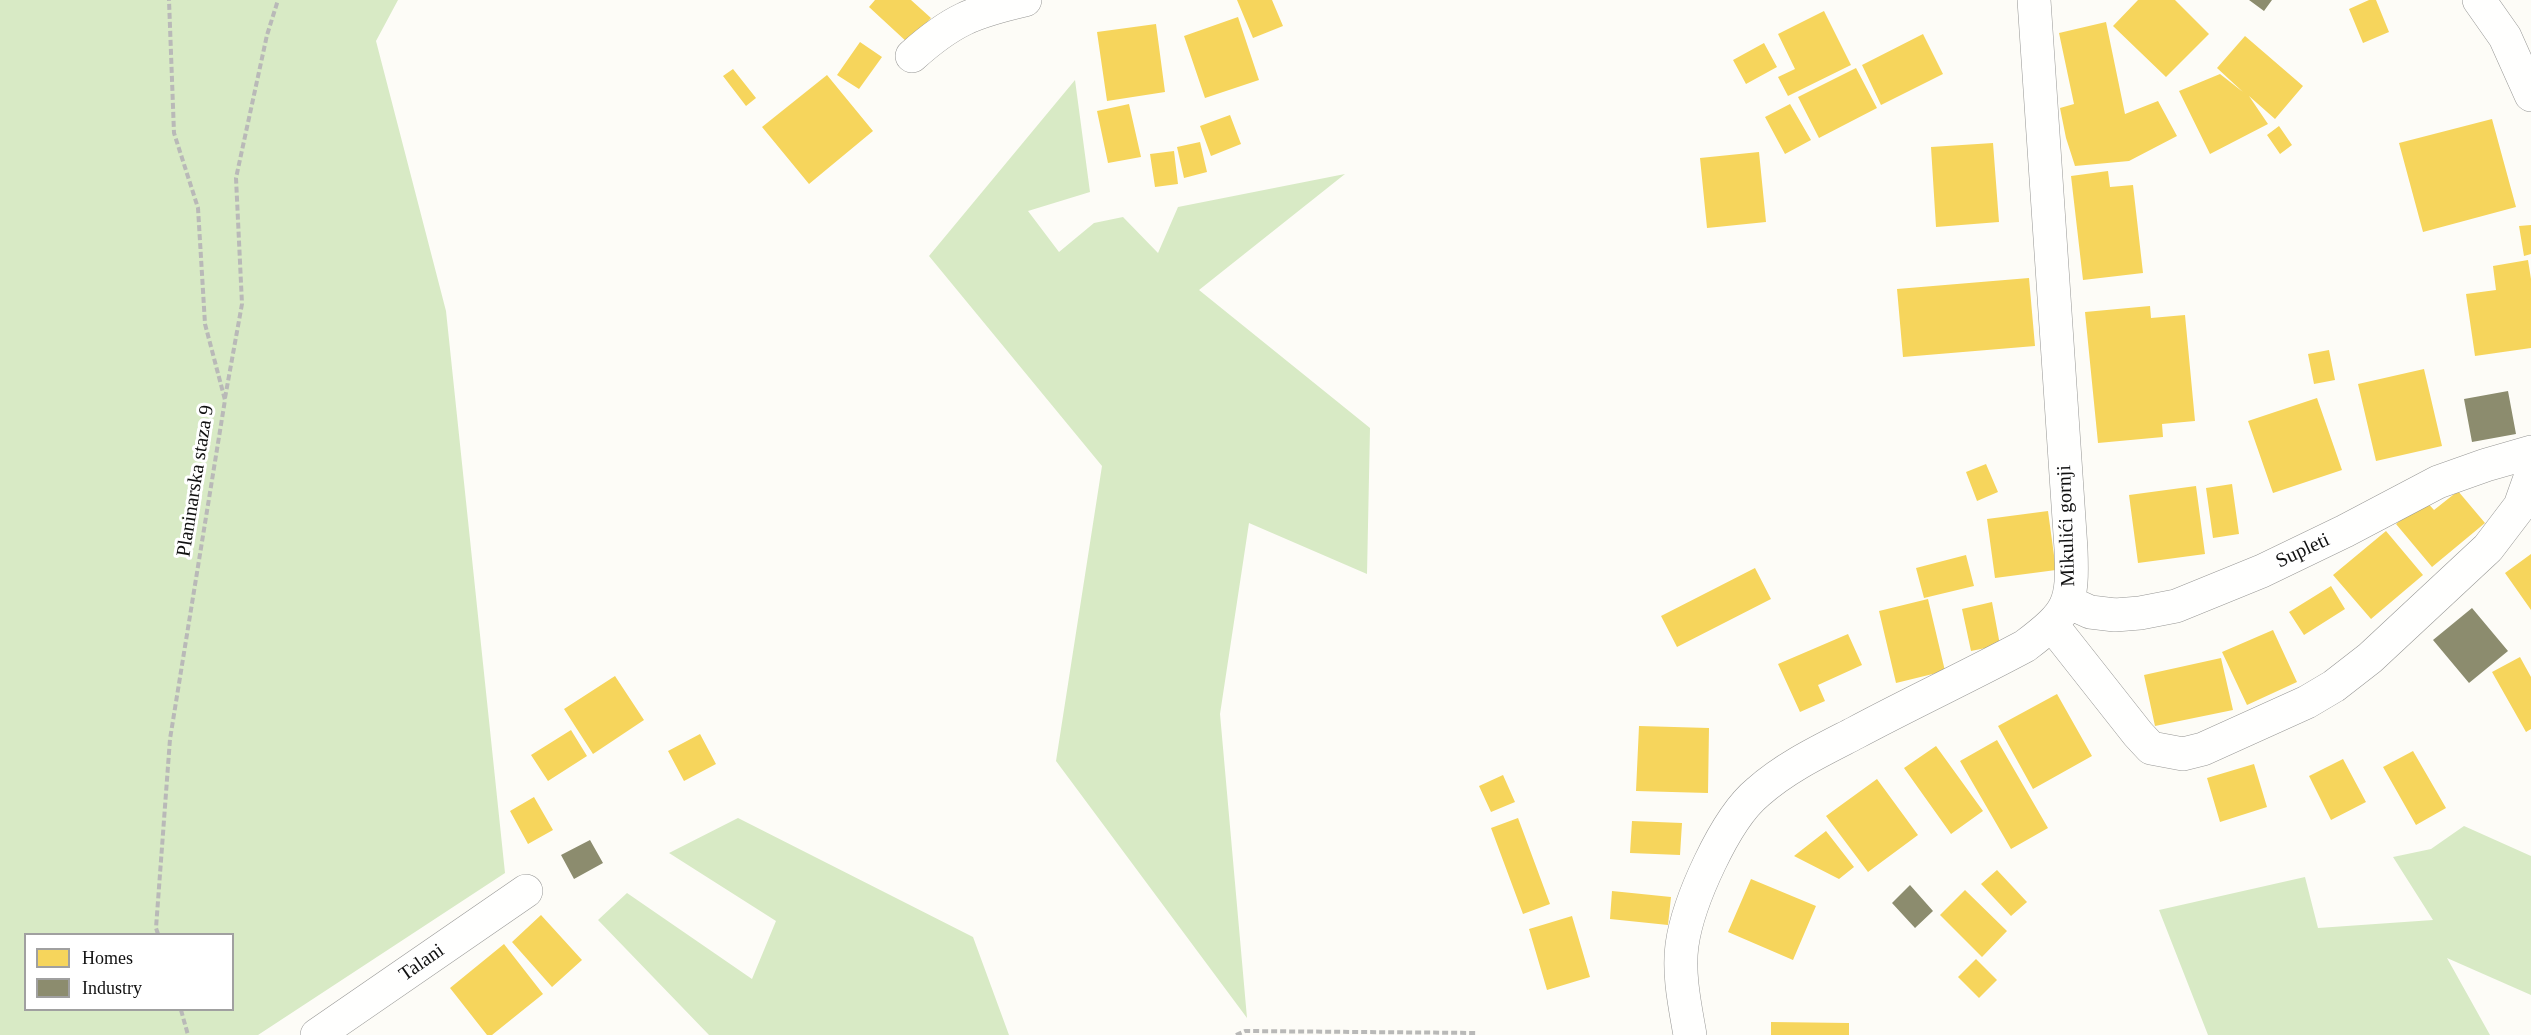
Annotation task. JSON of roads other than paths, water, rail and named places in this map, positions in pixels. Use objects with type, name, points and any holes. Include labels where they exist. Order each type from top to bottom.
[{"type":"street","points":[[912,56],[935,35],[958,20],[991,8],[1025,0]]},
{"type":"street","name":"Mikulići gornji","points":[[2034,0],[2072,585],[2060,614]]},
{"type":"street","points":[[2479,0],[2505,38],[2531,95]]},
{"type":"street","name":"Supleti","points":[[2060,614],[2090,612],[2115,615],[2176,606],[2262,571],[2438,482],[2531,453]]},
{"type":"street","points":[[1690,1035],[1684,1005],[1682,945],[1690,913],[1703,878],[1736,816],[1757,792],[1788,770],[2025,646],[2060,614],[2138,734],[2151,748],[2183,754],[2203,749],[2307,702],[2334,686],[2370,658],[2488,548],[2520,506],[2531,475]]},
{"type":"street","name":"Talani","points":[[317,1035],[526,891]]}]
